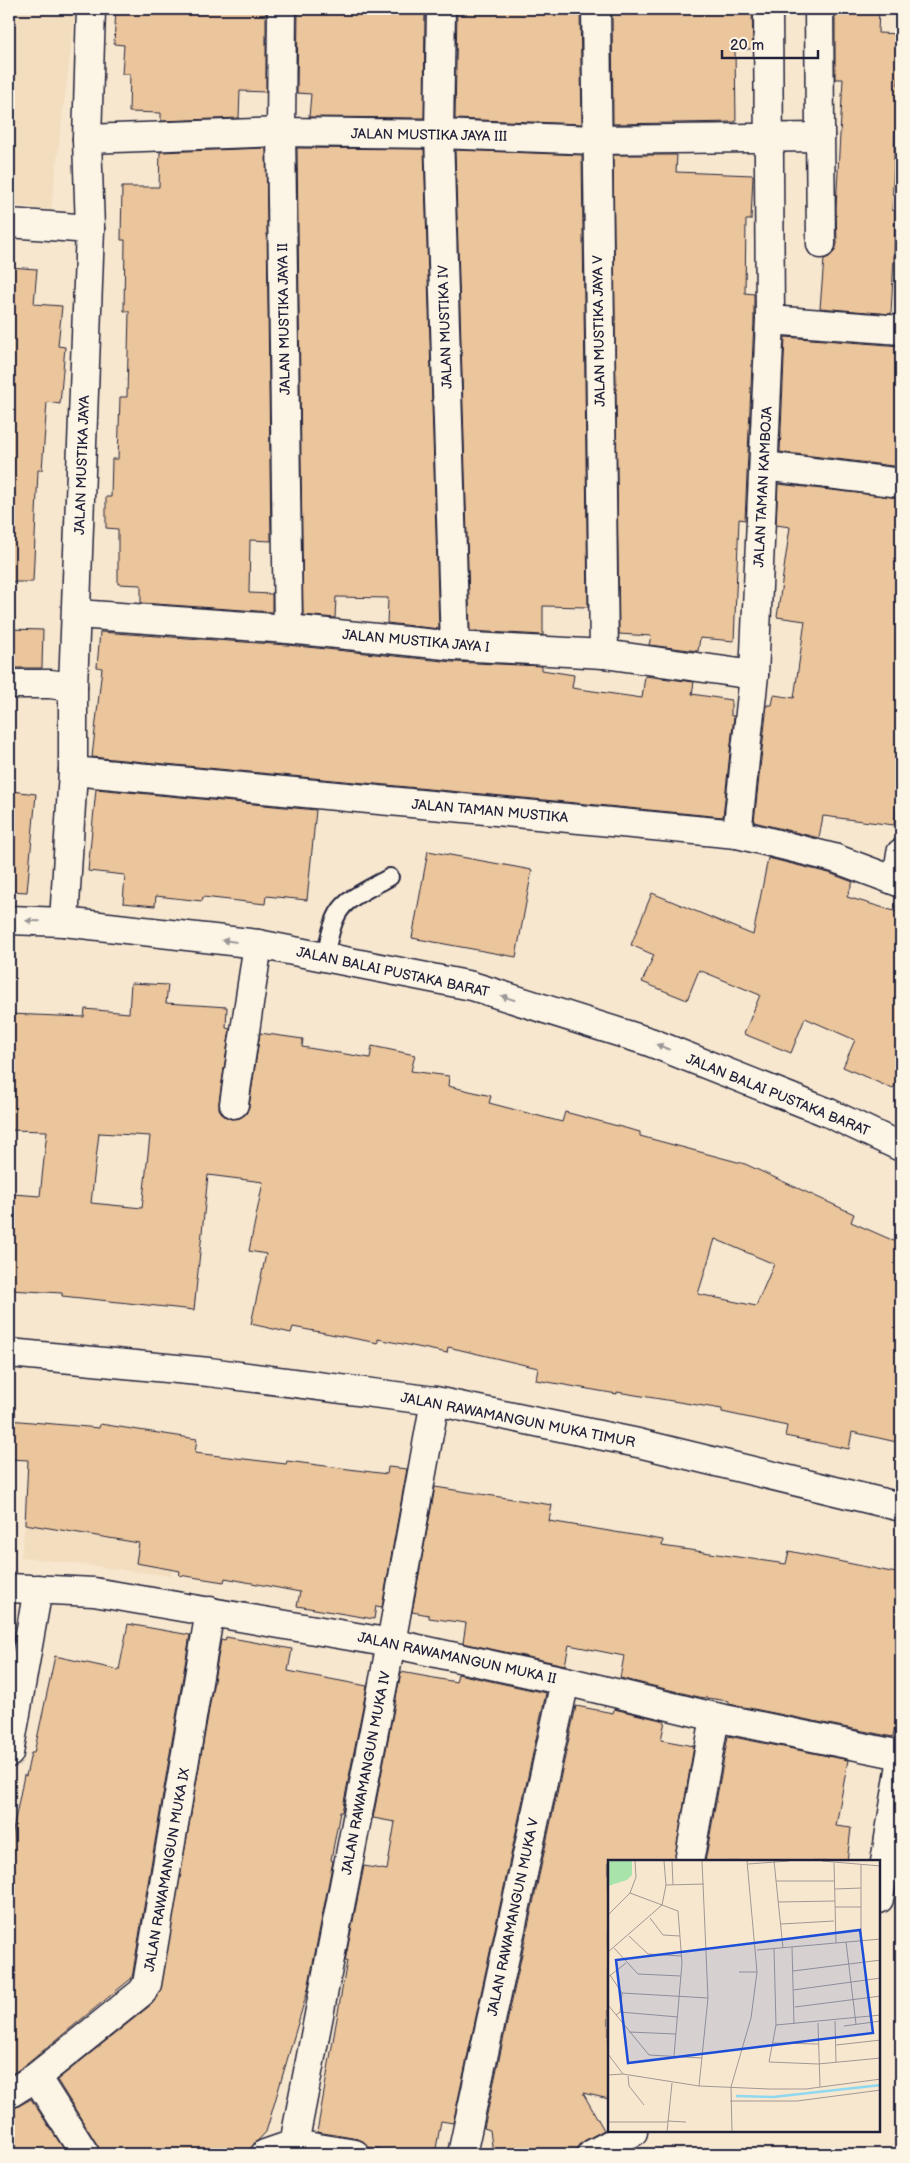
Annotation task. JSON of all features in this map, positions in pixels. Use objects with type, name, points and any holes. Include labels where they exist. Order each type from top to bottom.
[{"type":"street","name":"JALAN MUSTIKA JAYA","points":[[64,922],[73,771],[73,687],[90,228],[87,138],[91,9]]},
{"type":"street","name":"JALAN MUSTIKA JAYA II","points":[[282,9],[281,132],[288,629]]},
{"type":"street","name":"JALAN MUSTIKA IV","points":[[442,9],[439,134],[455,646]]},
{"type":"street","name":"JALAN MUSTIKA JAYA V","points":[[596,9],[604,654]]},
{"type":"street","name":"JALAN TAMAN KAMBOJA","points":[[737,834],[754,675],[770,320],[768,9]]},
{"type":"street","points":[[819,9],[822,244]]},
{"type":"street","name":"JALAN MUSTIKA JAYA III","points":[[87,138],[281,132],[439,134],[597,140],[770,139]]},
{"type":"street","points":[[770,139],[820,137]]},
{"type":"street","points":[[9,224],[90,228]]},
{"type":"street","points":[[770,320],[901,330]]},
{"type":"street","points":[[764,466],[901,483]]},
{"type":"street","name":"JALAN MUSTIKA JAYA I","points":[[77,614],[288,629],[455,646],[604,654],[754,675]]},
{"type":"street","points":[[9,684],[50,684],[73,687]]},
{"type":"street","name":"JALAN TAMAN MUSTIKA","points":[[73,771],[737,834],[834,858],[899,882]]},
{"type":"street","points":[[899,882],[901,853]]},
{"type":"street","name":"JALAN BALAI PUSTAKA BARAT","points":[[9,920],[64,922],[258,944],[472,986],[650,1042],[829,1113],[901,1147]]},
{"type":"street","points":[[234,1104],[258,944]]},
{"type":"street","name":"JALAN RAWAMANGUN MUKA TIMUR","points":[[9,1353],[209,1372],[435,1401],[638,1443],[901,1507]]},
{"type":"street","name":"JALAN RAWAMANGUN MUKA IV","points":[[294,2144],[391,1643],[435,1401]]},
{"type":"street","name":"JALAN RAWAMANGUN MUKA II","points":[[9,1588],[94,1592],[391,1643],[715,1717],[901,1755]]},
{"type":"street","points":[[9,1753],[38,1589]]},
{"type":"street","name":"JALAN RAWAMANGUN MUKA IX","points":[[9,2094],[36,2076],[142,1992],[147,1984],[210,1611]]},
{"type":"street","name":"JALAN RAWAMANGUN MUKA V","points":[[462,2154],[564,1681]]},
{"type":"street","points":[[689,1860],[715,1717]]},
{"type":"street","points":[[880,1893],[901,1764]]},
{"type":"street","points":[[36,2076],[84,2154]]},
{"type":"street","points":[[592,2154],[631,2133]]},
{"type":"street","points":[[265,2154],[294,2144],[355,2154]]},
{"type":"lane","points":[[324,958],[334,917],[346,901],[390,877]]},
{"type":"shaded area","points":[[9,9],[75,15],[51,210],[9,205]]},
{"type":"shaded area","points":[[31,1480],[183,1503],[171,1576],[21,1557]]},
{"type":"building","points":[[116,9],[266,9],[266,92],[240,91],[239,118],[161,121],[161,113],[129,112],[130,74],[122,74],[124,45],[114,44]]},
{"type":"building","points":[[298,9],[425,9],[424,118],[309,117],[311,94],[297,93]]},
{"type":"building","points":[[457,9],[580,9],[582,124],[455,119]]},
{"type":"building","points":[[612,9],[752,9],[753,49],[735,49],[736,122],[613,124]]},
{"type":"building","points":[[835,9],[879,9],[878,33],[901,34],[898,85],[901,85],[901,132],[895,131],[892,210],[895,211],[894,258],[891,314],[820,308],[824,259],[834,252],[837,244],[836,208],[843,79],[835,79]]},
{"type":"building","points":[[266,148],[271,541],[250,540],[249,593],[272,594],[272,612],[141,603],[141,585],[118,584],[118,529],[106,528],[106,497],[111,497],[112,459],[118,459],[120,397],[127,397],[129,311],[124,311],[125,240],[121,240],[122,187],[159,187],[160,152]]},
{"type":"building","points":[[297,148],[424,149],[439,629],[387,623],[388,598],[336,597],[335,618],[303,615]]},
{"type":"building","points":[[455,150],[582,155],[588,607],[543,606],[543,635],[470,631]]},
{"type":"building","points":[[613,155],[677,155],[676,172],[753,175],[751,220],[746,220],[745,293],[754,294],[754,320],[745,520],[739,519],[734,641],[700,638],[698,651],[649,645],[651,636],[619,634]]},
{"type":"building","points":[[9,267],[37,269],[34,304],[62,306],[58,346],[65,347],[60,404],[47,402],[42,470],[38,470],[33,582],[9,582]]},
{"type":"building","points":[[785,337],[901,346],[901,467],[780,452]]},
{"type":"building","points":[[778,484],[901,498],[901,767],[894,825],[823,816],[819,838],[754,822],[767,705],[772,705],[774,695],[794,698],[805,621],[777,617],[790,527],[776,525]]},
{"type":"building","points":[[9,629],[43,630],[42,668],[9,668]]},
{"type":"building","points":[[100,632],[287,645],[453,662],[542,666],[542,670],[574,675],[572,688],[642,698],[645,676],[694,682],[692,694],[731,700],[731,716],[734,716],[723,817],[92,757],[102,668],[97,667]]},
{"type":"building","points":[[96,789],[316,810],[307,900],[266,896],[265,904],[203,897],[202,901],[156,896],[155,906],[123,903],[125,875],[88,871]]},
{"type":"building","points":[[12,791],[36,794],[27,892],[9,891],[9,828]]},
{"type":"building","points":[[428,851],[532,870],[516,957],[412,938]]},
{"type":"building","points":[[768,858],[829,873],[853,882],[847,897],[901,913],[901,1070],[893,1089],[843,1067],[855,1040],[805,1018],[791,1053],[744,1034],[760,995],[699,970],[687,1000],[642,982],[654,955],[631,945],[652,893],[753,935]]},
{"type":"building","points":[[131,983],[168,985],[166,1003],[227,1007],[226,1028],[230,1029],[219,1109],[224,1116],[231,1119],[240,1118],[246,1114],[249,1107],[260,1033],[303,1039],[302,1047],[370,1058],[372,1046],[415,1055],[411,1071],[449,1076],[448,1086],[491,1096],[489,1103],[562,1122],[565,1112],[640,1132],[640,1136],[745,1164],[854,1214],[851,1222],[901,1244],[901,1443],[852,1432],[849,1449],[785,1436],[787,1426],[722,1412],[722,1409],[536,1380],[538,1368],[448,1347],[447,1353],[378,1339],[378,1343],[293,1327],[291,1333],[251,1324],[266,1254],[249,1251],[263,1182],[208,1175],[194,1310],[62,1296],[62,1293],[9,1290],[13,1194],[40,1196],[47,1131],[9,1130],[9,1014],[84,1017],[85,1009],[129,1013]],"holes":[[[99,1133],[150,1136],[142,1208],[91,1203]],[[715,1239],[774,1264],[756,1306],[698,1294]]]},
{"type":"building","points":[[9,1420],[99,1428],[100,1424],[197,1439],[195,1453],[286,1464],[287,1461],[387,1474],[388,1467],[407,1469],[382,1607],[376,1606],[374,1619],[297,1606],[300,1592],[225,1578],[224,1582],[179,1575],[180,1571],[136,1563],[139,1543],[25,1524],[28,1460],[9,1459]]},
{"type":"building","points":[[435,1487],[552,1505],[549,1521],[663,1540],[662,1546],[786,1564],[789,1551],[901,1574],[901,1688],[893,1737],[729,1704],[729,1701],[699,1697],[620,1678],[624,1656],[569,1645],[565,1665],[463,1643],[466,1623],[429,1618],[429,1615],[412,1612]]},
{"type":"building","points":[[128,1624],[190,1635],[132,1978],[27,2064],[9,2076],[9,1851],[24,1775],[26,1776],[31,1753],[34,1753],[55,1656],[119,1670]]},
{"type":"building","points":[[226,1637],[292,1649],[288,1671],[367,1686],[342,1812],[340,1812],[331,1860],[333,1861],[308,1989],[266,2132],[245,2154],[100,2154],[98,2146],[57,2080],[152,2004],[160,1992],[221,1640],[225,1641]]},
{"type":"building","points":[[401,1672],[456,1682],[458,1674],[546,1693],[453,2123],[441,2121],[435,2154],[396,2154],[397,2152],[368,2147],[358,2139],[317,2132],[347,1961],[345,1961],[364,1866],[387,1870],[395,1822],[373,1818]]},
{"type":"building","points":[[576,1706],[613,1713],[614,1709],[665,1721],[661,1740],[694,1746],[674,1860],[608,1860],[608,2099],[583,2093],[604,2130],[584,2141],[579,2146],[576,2154],[493,2154],[490,2130],[484,2128]]},
{"type":"building","points":[[728,1736],[848,1760],[836,1826],[851,1828],[847,1860],[705,1860]]},
{"type":"building","points":[[31,2099],[67,2154],[9,2154],[9,2109]]}]
